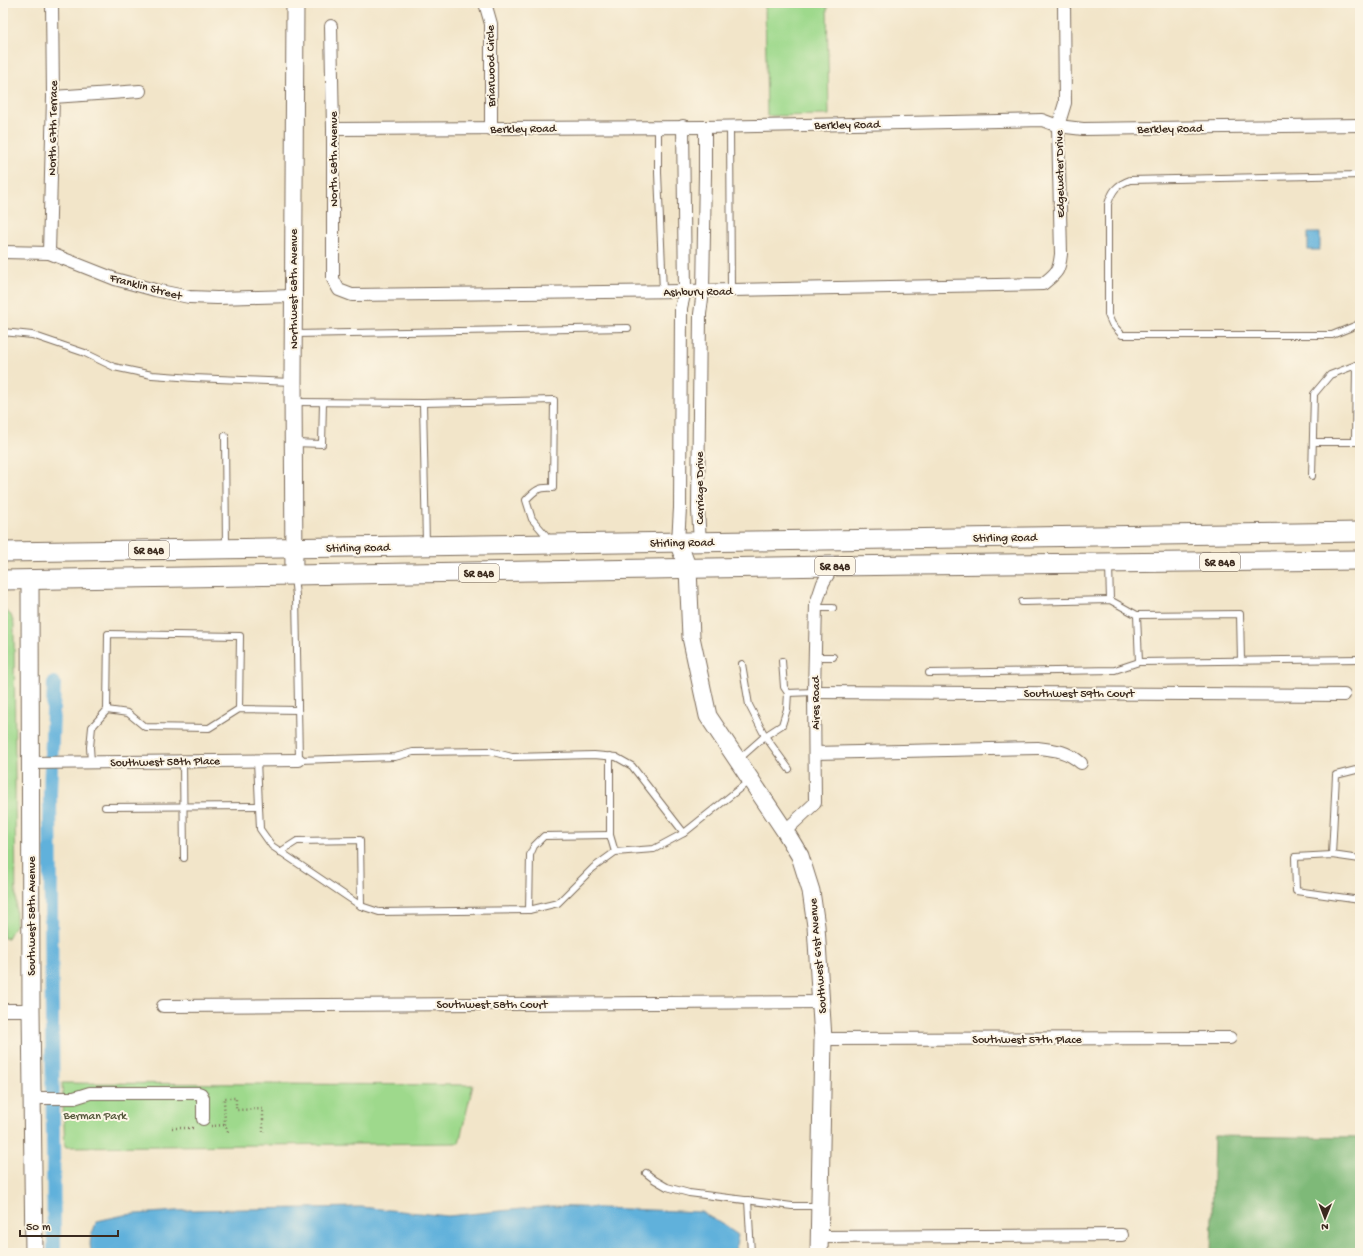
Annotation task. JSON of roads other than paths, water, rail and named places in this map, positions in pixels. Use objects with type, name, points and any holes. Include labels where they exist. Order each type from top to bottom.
[{"type":"main road","name":"Stirling Road","points":[[3,552],[1360,532]]},
{"type":"main road","points":[[1108,535],[1109,563]]},
{"type":"main road","name":"SR 848","points":[[3,580],[833,566],[1360,560]]},
{"type":"street","name":"North 67th Terrace","points":[[49,253],[53,97],[52,3]]},
{"type":"street","name":"Northwest 68th Avenue","points":[[294,576],[293,296],[295,3]]},
{"type":"street","name":"Briarwood Circle","points":[[485,3],[491,24],[491,129]]},
{"type":"street","name":"Edgewater Drive","points":[[1056,274],[1059,267],[1061,254],[1058,126],[1064,103],[1064,3]]},
{"type":"street","name":"North 68th Avenue","points":[[331,26],[333,129],[332,279],[339,290]]},
{"type":"street","points":[[53,97],[140,91]]},
{"type":"street","name":"Berkley Road","points":[[333,129],[705,127],[1042,120],[1058,126],[1083,129],[1360,125]]},
{"type":"street","name":"Carriage Drive","points":[[683,126],[685,291],[681,308],[680,485],[678,542],[688,569]]},
{"type":"street","name":"Carriage Drive","points":[[688,569],[700,542],[698,486],[700,314],[703,291],[705,127]]},
{"type":"street","name":"Franklin Street","points":[[3,252],[49,253],[115,279],[154,290],[189,297],[217,298],[293,296]]},
{"type":"street","name":"Ashbury Road","points":[[339,290],[352,295],[703,291],[1043,284],[1056,274]]},
{"type":"street","points":[[680,485],[698,486]]},
{"type":"street","name":"Aires Road","points":[[785,831],[815,803],[814,692],[816,608],[823,583],[833,566]]},
{"type":"street","name":"Southwest 61st Avenue","points":[[688,569],[691,637],[708,716],[800,856],[811,891],[816,926],[823,1039],[819,1245]]},
{"type":"street","name":"Southwest 58th Avenue","points":[[30,579],[31,1010],[35,1098],[34,1253]]},
{"type":"street","name":"Southwest 59th Court","points":[[814,692],[1344,695]]},
{"type":"street","points":[[815,752],[1038,748],[1059,750],[1073,756],[1081,763]]},
{"type":"street","name":"Southwest 58th Place","points":[[30,763],[299,760]]},
{"type":"street","name":"Southwest 58th Court","points":[[163,1006],[821,1002]]},
{"type":"street","points":[[3,1010],[31,1010]]},
{"type":"street","name":"Southwest 57th Place","points":[[823,1039],[1230,1038]]},
{"type":"street","points":[[35,1098],[68,1099],[90,1093],[198,1093],[201,1094],[202,1098],[203,1118]]},
{"type":"street","points":[[819,1245],[1122,1235]]},
{"type":"lane","points":[[730,126],[731,290]]},
{"type":"lane","points":[[658,127],[658,173],[663,291]]},
{"type":"lane","points":[[1360,175],[1130,180],[1122,183],[1111,192],[1108,204],[1108,315],[1112,324],[1122,335],[1332,335],[1357,325],[1360,322]]},
{"type":"lane","points":[[293,334],[628,328]]},
{"type":"lane","points":[[3,332],[32,335],[85,353],[114,367],[152,375],[293,382]]},
{"type":"lane","points":[[1312,476],[1314,394],[1330,375],[1358,365],[1358,442],[1313,442]]},
{"type":"lane","points":[[293,402],[423,403],[554,400],[553,488],[543,488],[534,491],[526,500],[532,519],[553,544]]},
{"type":"lane","points":[[293,443],[322,444],[323,403]]},
{"type":"lane","points":[[423,403],[426,546]]},
{"type":"lane","points":[[225,436],[226,549]]},
{"type":"lane","points":[[1109,563],[1110,600]]},
{"type":"lane","points":[[294,576],[296,596],[299,760],[395,757],[413,752],[489,751],[512,757],[594,755],[616,757],[632,766],[684,833]]},
{"type":"lane","points":[[1022,602],[1110,600],[1137,615],[1240,614],[1241,661]]},
{"type":"lane","points":[[816,608],[833,608]]},
{"type":"lane","points":[[1137,615],[1139,662]]},
{"type":"lane","points":[[91,762],[90,747],[92,727],[107,710],[108,634],[240,636],[239,709]]},
{"type":"lane","points":[[815,657],[833,657]]},
{"type":"lane","points":[[929,673],[1115,670],[1139,662],[1360,659]]},
{"type":"lane","points":[[737,760],[765,736],[782,725],[787,709],[788,693],[784,687],[782,661]]},
{"type":"lane","points":[[742,664],[749,705],[765,736],[789,768]]},
{"type":"lane","points":[[788,693],[814,692]]},
{"type":"lane","points":[[107,710],[128,713],[145,726],[209,728],[239,709],[298,710]]},
{"type":"lane","points":[[610,756],[610,835],[615,852]]},
{"type":"lane","points":[[257,760],[260,829],[272,846],[361,906],[379,912],[529,910],[558,903],[593,868],[615,852],[654,849],[684,833],[751,780]]},
{"type":"lane","points":[[182,761],[184,858]]},
{"type":"lane","points":[[1332,855],[1336,775],[1360,769]]},
{"type":"lane","points":[[105,807],[259,806]]},
{"type":"lane","points":[[529,910],[530,855],[534,846],[544,836],[610,835]]},
{"type":"lane","points":[[280,852],[297,841],[360,840],[361,906]]},
{"type":"lane","points":[[1360,860],[1332,855],[1295,857],[1296,891],[1360,900]]},
{"type":"lane","points":[[646,1173],[667,1187],[689,1193],[792,1206],[819,1206]]},
{"type":"lane","points":[[748,1200],[751,1253]]},
{"type":"water","points":[[1308,233],[1320,233],[1319,250],[1308,250]]},
{"type":"water","points":[[552,1206],[701,1212],[738,1235],[735,1253],[92,1253],[90,1245],[91,1237],[97,1221],[124,1215],[189,1210],[361,1207],[448,1216]]},
{"type":"waterway","points":[[54,683],[50,794],[54,1253]]},
{"type":"park label","name":"Berman Park","points":[[95,1115]]}]
